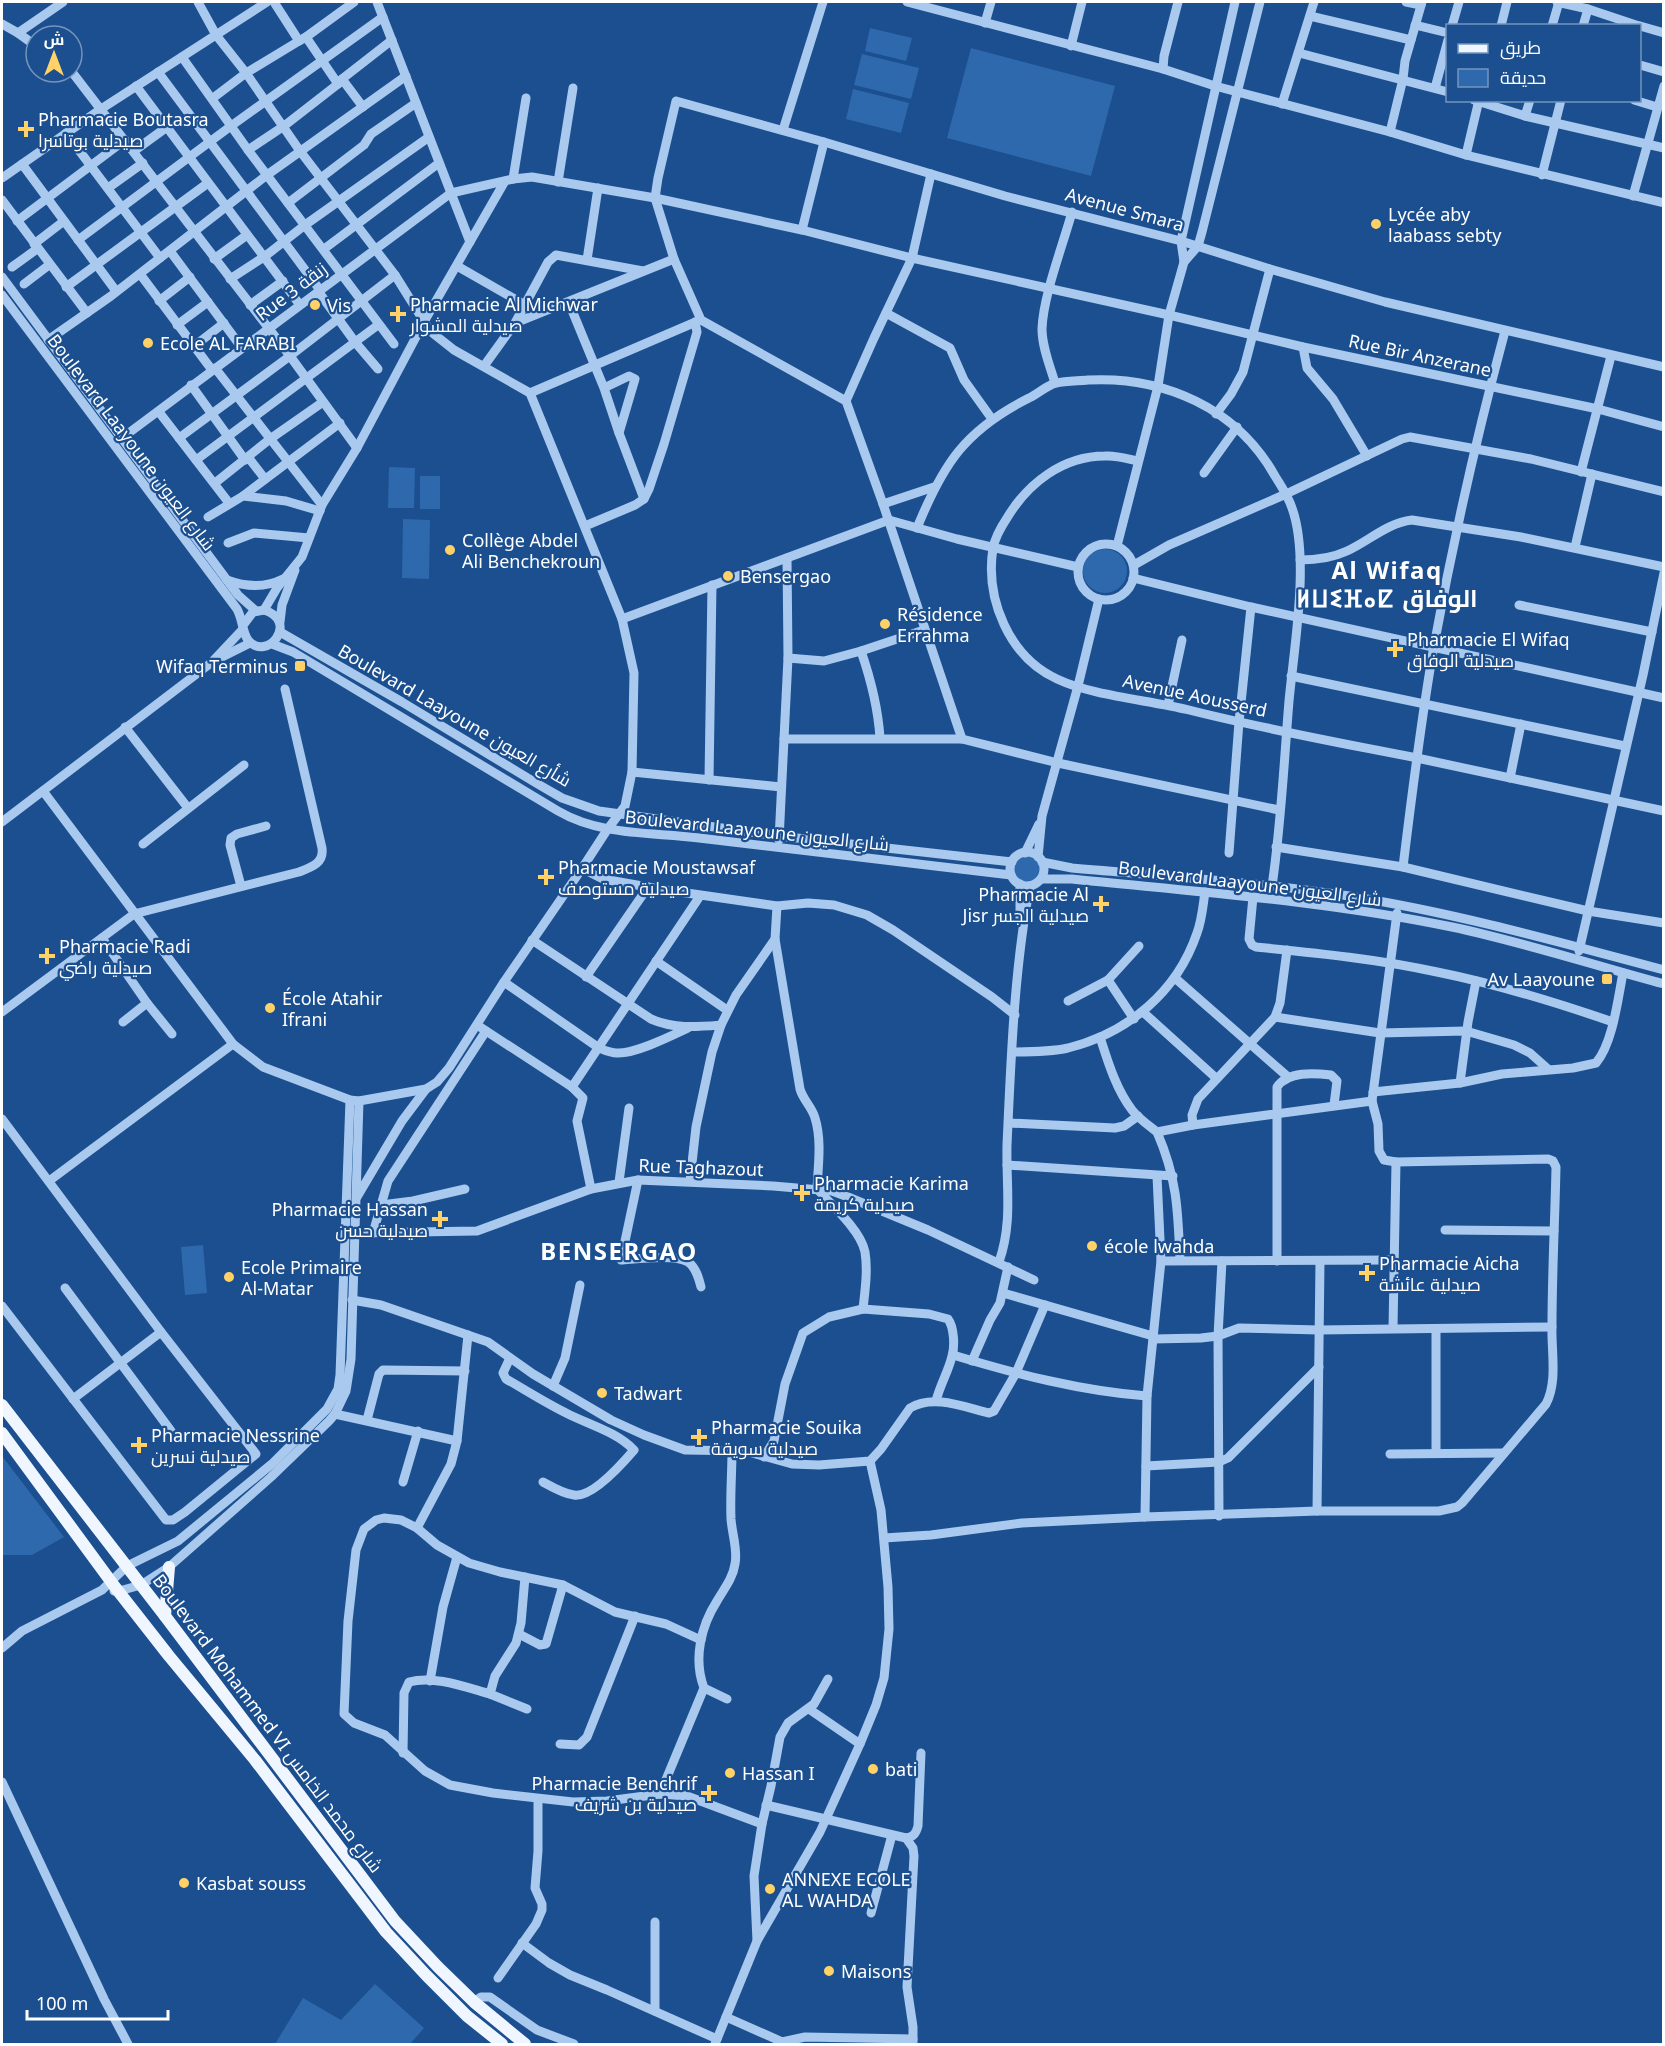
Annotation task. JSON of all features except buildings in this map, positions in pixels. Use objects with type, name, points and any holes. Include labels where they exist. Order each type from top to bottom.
[{"type":"main road","name":"Boulevard Mohammed VI شارع محمد الخامس","points":[[2,1406],[127,1566],[395,1921],[474,2002],[525,2044]]},
{"type":"main road","name":"Boulevard Mohammed VI شارع محمد الخامس","points":[[2,1433],[115,1586],[169,1656],[255,1760],[386,1932],[467,2016],[502,2044]]},
{"type":"main road","points":[[165,1616],[169,1567]]},
{"type":"street","points":[[18,33],[63,2]]},
{"type":"street","points":[[198,2],[216,35],[246,73],[300,151],[395,275],[430,331],[438,339],[530,393],[622,619],[634,673],[632,772],[625,806],[532,940],[449,1068],[437,1082],[426,1089],[402,1121],[356,1199]]},
{"type":"street","points":[[2,178],[101,109],[267,2]]},
{"type":"street","points":[[274,2],[302,39],[363,107]]},
{"type":"street","points":[[213,98],[246,73],[302,39],[354,2]]},
{"type":"street","points":[[377,2],[470,242]]},
{"type":"street","points":[[783,130],[823,2]]},
{"type":"street","points":[[907,2],[1163,69],[1239,93],[1542,175],[1664,203]]},
{"type":"street","points":[[985,23],[991,2]]},
{"type":"street","points":[[1071,46],[1082,2]]},
{"type":"street","points":[[1163,69],[1164,56],[1178,2]]},
{"type":"street","points":[[1118,546],[1158,386],[1169,315],[1184,262],[1181,241],[1234,2]]},
{"type":"street","points":[[1184,262],[1198,246],[1239,93],[1260,2]]},
{"type":"street","points":[[1282,104],[1314,2]]},
{"type":"street","points":[[1390,132],[1405,61],[1421,3],[1406,2]]},
{"type":"street","points":[[1453,24],[1459,2]]},
{"type":"street","points":[[1502,24],[1507,2]]},
{"type":"street","points":[[1552,24],[1558,2],[1633,24]]},
{"type":"street","points":[[1584,24],[1588,9]]},
{"type":"street","points":[[1310,16],[1411,40]]},
{"type":"street","points":[[78,240],[322,59],[383,17]]},
{"type":"street","points":[[2,24],[24,37]]},
{"type":"street","points":[[1415,25],[1446,33]]},
{"type":"street","points":[[1641,27],[1664,33]]},
{"type":"street","points":[[248,150],[284,126],[392,40]]},
{"type":"street","points":[[1435,88],[1446,47]]},
{"type":"street","points":[[1299,52],[1446,91]]},
{"type":"street","points":[[182,57],[248,150],[394,344]]},
{"type":"street","points":[[1641,65],[1664,72]]},
{"type":"street","points":[[158,72],[247,190],[355,342],[378,369]]},
{"type":"street","points":[[48,340],[140,274],[267,175],[406,76]]},
{"type":"street","points":[[81,84],[290,356],[357,448]]},
{"type":"street","points":[[136,86],[300,305]]},
{"type":"street","points":[[1633,196],[1664,86]]},
{"type":"street","points":[[558,182],[573,88]]},
{"type":"street","points":[[2,822],[211,663],[250,643],[263,646],[272,644],[280,627],[282,605],[321,508],[357,448],[425,320],[509,180],[526,98]]},
{"type":"street","name":"Avenue Smara","points":[[656,198],[658,178],[676,101],[783,130],[1005,196],[1181,241],[1385,302],[1505,332],[1664,367]]},
{"type":"street","points":[[1466,154],[1477,102]]},
{"type":"street","points":[[1480,102],[1525,116],[1664,148]]},
{"type":"street","points":[[1525,116],[1529,102]]},
{"type":"street","points":[[1542,175],[1560,102]]},
{"type":"street","points":[[1641,102],[1657,107]]},
{"type":"street","points":[[288,203],[364,145],[371,134],[416,103]]},
{"type":"street","points":[[134,151],[167,127]]},
{"type":"street","points":[[66,133],[160,258]]},
{"type":"street","points":[[230,279],[264,257],[429,137]]},
{"type":"street","points":[[17,221],[125,140]]},
{"type":"street","points":[[802,230],[824,142]]},
{"type":"street","points":[[108,188],[143,163]]},
{"type":"street","points":[[324,249],[440,163]]},
{"type":"street","points":[[21,164],[116,291]]},
{"type":"street","points":[[846,401],[912,258],[931,174]]},
{"type":"street","name":"Rue Bir Anzerane","points":[[451,193],[532,177],[656,198],[1303,347],[1598,409],[1664,427]]},
{"type":"street","points":[[66,287],[208,183]]},
{"type":"street","points":[[587,260],[598,188]]},
{"type":"street","name":"Rue 3 زنقة","points":[[122,438],[451,193]]},
{"type":"street","points":[[585,526],[644,499],[664,444],[697,332],[698,321],[674,259],[656,198]]},
{"type":"street","points":[[2,200],[87,313]]},
{"type":"street","points":[[1055,383],[1042,331],[1050,290],[1072,212]]},
{"type":"street","points":[[12,267],[63,221]]},
{"type":"street","points":[[214,259],[247,235]]},
{"type":"street","points":[[170,251],[242,348]]},
{"type":"street","points":[[484,366],[515,323],[551,258],[556,255],[643,271]]},
{"type":"street","points":[[515,323],[674,259]]},
{"type":"street","points":[[24,284],[49,265]]},
{"type":"street","points":[[457,266],[525,304]]},
{"type":"street","points":[[1216,414],[1238,383],[1248,359],[1270,269]]},
{"type":"street","points":[[140,274],[193,347],[236,395],[289,462],[321,508]]},
{"type":"street","points":[[179,438],[395,275]]},
{"type":"street","name":"Boulevard Laayoune شارع العيون","points":[[2,277],[242,600],[260,610]]},
{"type":"street","points":[[159,301],[190,277]]},
{"type":"street","points":[[250,305],[283,281]]},
{"type":"street","name":"Boulevard Laayoune شارع العيون","points":[[2,295],[237,609],[243,627]]},
{"type":"street","points":[[177,325],[208,302]]},
{"type":"street","points":[[569,303],[604,388],[644,499]]},
{"type":"street","points":[[886,313],[950,348],[964,380],[992,419]]},
{"type":"street","points":[[530,393],[698,321]]},
{"type":"street","points":[[698,321],[846,401],[889,520],[962,739]]},
{"type":"street","points":[[193,347],[224,323]]},
{"type":"street","points":[[196,460],[307,380],[378,325]]},
{"type":"street","points":[[1403,867],[1434,648],[1458,526],[1490,386],[1505,332]]},
{"type":"street","points":[[1303,347],[1307,368],[1333,399],[1366,456]]},
{"type":"street","points":[[1581,472],[1611,356]]},
{"type":"street","points":[[604,388],[629,376],[635,379],[620,434]]},
{"type":"street","points":[[917,528],[934,487],[966,443],[992,419],[1055,383],[1105,380],[1158,386],[1197,401],[1237,427],[1251,441],[1269,464],[1286,494],[1296,521],[1300,560],[1292,676],[1272,886]]},
{"type":"street","points":[[191,385],[246,459],[265,479]]},
{"type":"street","points":[[215,483],[270,439],[323,402]]},
{"type":"street","points":[[159,412],[229,503]]},
{"type":"street","points":[[208,517],[243,496],[339,423]]},
{"type":"street","points":[[1204,473],[1237,427]]},
{"type":"street","points":[[1134,566],[1169,545],[1410,437],[1476,448],[1664,492]]},
{"type":"street","name":"Avenue Aousserd","points":[[1138,461],[1106,455],[1062,466],[1045,475],[1026,490],[1000,528],[993,548],[995,600],[1002,624],[1018,648],[1056,679],[1239,722],[1664,811]]},
{"type":"street","points":[[1575,547],[1592,474]]},
{"type":"street","points":[[883,504],[934,487]]},
{"type":"street","points":[[243,496],[321,508]]},
{"type":"street","points":[[622,619],[889,520],[993,548],[1078,567]]},
{"type":"street","points":[[1300,560],[1316,560],[1346,552],[1401,521],[1412,520],[1575,547],[1664,567]]},
{"type":"street","points":[[228,543],[254,533],[309,538]]},
{"type":"street","points":[[1108,543],[1118,546],[1128,554],[1134,566],[1134,578],[1124,593],[1108,600],[1099,599],[1085,590],[1078,575],[1082,557],[1098,545],[1108,543]]},
{"type":"street","points":[[778,848],[788,658],[787,558]]},
{"type":"street","points":[[211,663],[243,627],[249,615],[260,610],[297,565]]},
{"type":"street","points":[[1576,960],[1664,573]]},
{"type":"street","points":[[227,580],[256,586],[285,578]]},
{"type":"street","points":[[1134,578],[1251,607],[1664,698]]},
{"type":"street","points":[[709,780],[712,585]]},
{"type":"street","points":[[1042,816],[1040,859],[1044,870],[1041,879],[1030,885],[1020,884],[1011,875],[1012,862],[1024,853],[1042,816],[1058,763],[1099,599]]},
{"type":"street","points":[[1519,604],[1652,632]]},
{"type":"street","points":[[1229,853],[1251,607]]},
{"type":"street","points":[[260,610],[276,616],[280,627]]},
{"type":"street","points":[[243,627],[250,643]]},
{"type":"street","name":"Boulevard Laayoune شأرع العيون","points":[[280,627],[562,798],[599,811],[619,814]]},
{"type":"street","points":[[788,658],[824,661],[924,630]]},
{"type":"street","points":[[1168,705],[1182,640]]},
{"type":"street","name":"Boulevard Laayoune شأرع العيون","points":[[272,644],[292,652],[571,819],[607,830]]},
{"type":"street","points":[[861,651],[879,711],[880,738]]},
{"type":"street","points":[[1292,676],[1625,746]]},
{"type":"street","points":[[2,1012],[134,914],[299,872],[319,862],[322,848],[285,689]]},
{"type":"street","points":[[1510,778],[1521,724]]},
{"type":"street","points":[[125,727],[188,808]]},
{"type":"street","points":[[784,739],[962,739],[1058,763],[1279,810]]},
{"type":"street","points":[[143,844],[244,765]]},
{"type":"street","points":[[632,772],[781,787]]},
{"type":"street","points":[[43,791],[134,914],[242,1053],[263,1067],[355,1100],[426,1089]]},
{"type":"street","name":"Boulevard Laayoune شارع العيون","points":[[619,814],[779,836],[1012,862]]},
{"type":"street","points":[[241,886],[230,845],[231,838],[237,834],[266,826]]},
{"type":"street","name":"Boulevard Laayoune شارع العيون","points":[[607,830],[694,837],[1011,875]]},
{"type":"street","points":[[1276,847],[1403,867],[1588,911],[1664,923]]},
{"type":"street","points":[[1024,853],[1040,859]]},
{"type":"street","name":"Boulevard Laayoune شارع العيون","points":[[1040,859],[1072,868],[1272,886],[1398,904],[1476,920],[1664,970]]},
{"type":"street","points":[[583,867],[603,879],[700,896],[777,906],[808,903],[834,905],[867,915],[893,930],[1015,1015]]},
{"type":"street","name":"Boulevard Laayoune شارع العيون","points":[[1041,879],[1072,879],[1329,905],[1475,933],[1664,984]]},
{"type":"street","points":[[972,1361],[1003,1293],[1004,1246],[1008,1219],[1009,1123],[1021,933],[1020,884]]},
{"type":"street","points":[[1021,933],[1030,885]]},
{"type":"street","points":[[586,977],[648,887]]},
{"type":"street","points":[[1013,1053],[1042,1052],[1069,1047],[1100,1037],[1143,1012],[1175,978],[1198,932],[1205,892]]},
{"type":"street","points":[[572,1087],[700,896]]},
{"type":"street","points":[[1253,897],[1249,939],[1251,945],[1389,963],[1476,981],[1548,1000],[1613,1022]]},
{"type":"street","points":[[884,1538],[931,1535],[1022,1523],[1145,1517],[1317,1511],[1440,1511],[1457,1507],[1462,1503],[1546,1404],[1552,1375],[1556,1167],[1553,1161],[1548,1159],[1396,1161],[1384,1160],[1379,1151],[1378,1124],[1373,1097],[1398,904]]},
{"type":"street","points":[[777,906],[775,939],[800,1089],[815,1119],[818,1160],[817,1189],[849,1224],[865,1250],[863,1309]]},
{"type":"street","points":[[102,938],[147,1003],[172,1034]]},
{"type":"street","points":[[690,1180],[701,1105],[712,1052],[721,1025],[727,1010],[775,939]]},
{"type":"street","points":[[532,940],[628,1005],[662,1024],[688,1028],[721,1025]]},
{"type":"street","points":[[1068,1001],[1108,980],[1139,946]]},
{"type":"street","points":[[1193,1125],[1192,1115],[1197,1099],[1275,1017],[1280,1003],[1287,950]]},
{"type":"street","points":[[656,961],[727,1010]]},
{"type":"street","points":[[1157,1132],[1334,1105],[1502,1074],[1574,1068],[1596,1063],[1605,1046],[1613,1022],[1623,973]]},
{"type":"street","points":[[1175,978],[1288,1077]]},
{"type":"street","points":[[1108,980],[1134,1019]]},
{"type":"street","points":[[1460,1083],[1466,1031],[1476,981]]},
{"type":"street","points":[[504,982],[599,1047],[618,1053],[666,1039],[688,1028]]},
{"type":"street","points":[[123,1022],[147,1003]]},
{"type":"street","points":[[1143,1012],[1216,1078]]},
{"type":"street","points":[[1275,1017],[1380,1033],[1466,1031],[1514,1045],[1530,1053],[1548,1069]]},
{"type":"street","points":[[477,1025],[572,1087],[583,1098],[577,1121],[591,1189]]},
{"type":"street","points":[[373,1233],[388,1181],[486,1031]]},
{"type":"street","points":[[1100,1037],[1123,1097],[1138,1116],[1157,1132],[1173,1176],[1179,1215],[1180,1260]]},
{"type":"street","points":[[49,1181],[233,1044]]},
{"type":"street","points":[[1277,1261],[1277,1087],[1280,1082],[1296,1075],[1331,1075],[1337,1081],[1334,1105]]},
{"type":"street","points":[[2,1648],[22,1631],[102,1590],[115,1586],[141,1585],[169,1567],[271,1477],[335,1414],[349,1379],[356,1199],[355,1100]]},
{"type":"street","points":[[115,1586],[127,1566],[178,1541],[267,1468],[327,1409],[338,1389],[355,1100]]},
{"type":"street","points":[[619,1182],[629,1108]]},
{"type":"street","points":[[1009,1123],[1115,1128],[1124,1126],[1138,1116]]},
{"type":"street","points":[[2,1119],[161,1332],[267,1468]]},
{"type":"street","points":[[1393,1329],[1396,1161]]},
{"type":"street","points":[[1007,1165],[1173,1176]]},
{"type":"street","points":[[1145,1517],[1147,1396],[1161,1261],[1157,1176]]},
{"type":"street","points":[[638,1180],[621,1260],[674,1259],[688,1262],[695,1269],[701,1287]]},
{"type":"street","name":"Rue Taghazout","points":[[355,1233],[477,1231],[591,1189],[619,1182],[690,1180],[832,1191],[870,1205],[1034,1280]]},
{"type":"street","points":[[381,1205],[412,1201],[465,1189]]},
{"type":"street","points":[[1445,1230],[1554,1232]]},
{"type":"street","points":[[1161,1261],[1394,1260]]},
{"type":"street","points":[[1219,1516],[1218,1336],[1222,1261]]},
{"type":"street","points":[[1317,1511],[1320,1261]]},
{"type":"street","points":[[553,1386],[565,1358],[580,1285]]},
{"type":"street","points":[[65,1288],[171,1431]]},
{"type":"street","points":[[1003,1293],[1153,1337],[1201,1338],[1218,1336],[1239,1328],[1319,1330],[1552,1327]]},
{"type":"street","points":[[352,1300],[381,1305],[488,1342],[553,1386],[611,1420],[685,1450],[745,1451],[792,1464],[807,1465],[870,1461],[910,1408],[916,1404],[936,1401],[992,1412],[1016,1373],[1045,1305]]},
{"type":"street","points":[[2,1306],[166,1520],[173,1520],[185,1512],[256,1454]]},
{"type":"street","points":[[764,1457],[774,1441],[785,1384],[803,1333],[829,1317],[863,1309],[929,1314],[948,1319],[952,1327],[953,1355],[936,1401]]},
{"type":"street","points":[[1436,1329],[1436,1453]]},
{"type":"street","points":[[73,1399],[161,1332]]},
{"type":"street","points":[[417,1528],[450,1464],[457,1441],[468,1335]]},
{"type":"street","points":[[953,1355],[1016,1373],[1105,1392],[1147,1396]]},
{"type":"street","points":[[510,1358],[503,1373],[506,1379],[568,1414],[591,1423],[634,1450]]},
{"type":"street","points":[[1146,1466],[1219,1462],[1238,1448],[1319,1367]]},
{"type":"street","points":[[366,1420],[383,1370],[465,1371]]},
{"type":"street","points":[[335,1414],[457,1441]]},
{"type":"street","points":[[403,1482],[418,1431]]},
{"type":"street","points":[[543,1482],[571,1495],[585,1494],[610,1475],[634,1450],[644,1435]]},
{"type":"street","points":[[727,1699],[704,1688],[699,1676],[698,1662],[707,1618],[732,1576],[735,1566],[736,1556],[731,1518],[732,1450]]},
{"type":"street","points":[[1390,1454],[1504,1453]]},
{"type":"street","points":[[522,1943],[570,1975],[655,2011],[716,2042],[757,1941],[805,1860],[826,1819],[860,1744],[884,1678],[887,1652],[888,1587],[881,1510],[870,1461]]},
{"type":"street","points":[[701,1640],[666,1624],[615,1612],[563,1585],[484,1568],[457,1557],[417,1528],[400,1520],[384,1518],[376,1520],[364,1529],[356,1550],[348,1630],[344,1714],[354,1723],[385,1735],[425,1771],[450,1785],[573,1802],[660,1794],[687,1796],[762,1824]]},
{"type":"street","points":[[430,1681],[443,1606],[457,1557]]},
{"type":"street","points":[[490,1694],[495,1676],[511,1653],[519,1634],[525,1577]]},
{"type":"street","points":[[519,1634],[540,1645],[546,1644],[563,1585]]},
{"type":"street","points":[[560,1744],[579,1744],[587,1737],[635,1616]]},
{"type":"street","points":[[757,1941],[754,1875],[780,1737],[788,1723],[809,1709],[823,1691],[828,1679]]},
{"type":"street","points":[[403,1753],[405,1686],[409,1682],[415,1680],[453,1684],[490,1694],[527,1709]]},
{"type":"street","points":[[660,1794],[704,1688]]},
{"type":"street","points":[[809,1709],[860,1744]]},
{"type":"street","points":[[766,1805],[892,1835],[912,1837],[917,1833],[918,1826],[921,1753]]},
{"type":"street","points":[[2,1782],[104,1999],[128,2044]]},
{"type":"street","points":[[498,1978],[536,1924],[542,1910],[535,1888],[538,1798]]},
{"type":"street","points":[[871,1913],[892,1835]]},
{"type":"street","points":[[726,2017],[785,2043],[805,2037],[913,2042],[907,1987],[914,1856],[913,1848],[906,1838]]},
{"type":"street","points":[[655,1922],[655,2011]]},
{"type":"street","points":[[474,2002],[481,1997],[490,1997],[537,2030],[574,2044]]},
{"type":"street","points":[[512,2033],[536,2044]]},
{"type":"green space","points":[[870,28],[912,38],[906,61],[865,51]]},
{"type":"green space","points":[[971,48],[1115,86],[1091,176],[947,138]]},
{"type":"green space","points":[[862,54],[919,68],[911,99],[854,85]]},
{"type":"green space","points":[[853,89],[909,103],[901,133],[846,119]]},
{"type":"green space","points":[[389,467],[415,468],[414,508],[388,508]]},
{"type":"green space","points":[[420,476],[440,476],[440,509],[420,509]]},
{"type":"green space","points":[[403,519],[430,520],[429,579],[402,578]]},
{"type":"green space","points":[[1105,549],[1114,550],[1121,555],[1126,562],[1126,580],[1121,587],[1114,592],[1105,593],[1096,592],[1089,587],[1084,580],[1083,571],[1084,562],[1089,555],[1096,550]]},
{"type":"green space","points":[[1026,855],[1036,859],[1040,869],[1036,879],[1026,883],[1016,879],[1012,869],[1016,859]]},
{"type":"green space","points":[[203,1245],[207,1293],[185,1295],[181,1247]]},
{"type":"green space","points":[[2,1456],[64,1537],[32,1555],[2,1555]]},
{"type":"green space","points":[[375,1984],[424,2028],[410,2044],[275,2044],[303,1998],[341,2020]]},
{"type":"place","name":"Pharmacie Boutasra صيدلية بوتاسرا","points":[[26,129]]},
{"type":"place","name":"Lycée aby laabass sebty","points":[[1376,224]]},
{"type":"place","name":"Vis","points":[[315,305]]},
{"type":"place","name":"Pharmacie Al Michwar صيدلية المشوار","points":[[398,314]]},
{"type":"place","name":"Ecole AL FARABI","points":[[148,343]]},
{"type":"place","name":"Collège Abdel Ali Benchekroun","points":[[450,550]]},
{"type":"place","name":"Bensergao","points":[[728,576]]},
{"type":"place","name":"Résidence Errahma","points":[[885,624]]},
{"type":"place","name":"Pharmacie El Wifaq صيدلية الوفاق","points":[[1395,649]]},
{"type":"place","name":"Wifaq Terminus","points":[[300,666]]},
{"type":"place","name":"Pharmacie Moustawsaf صيدلية مستوصف","points":[[546,877]]},
{"type":"place","name":"Pharmacie Al Jisr صيدلية الجسر","points":[[1101,904]]},
{"type":"place","name":"Pharmacie Radi صيدلية راضي","points":[[47,956]]},
{"type":"place","name":"Av Laayoune","points":[[1607,979]]},
{"type":"place","name":"École Atahir Ifrani","points":[[270,1008]]},
{"type":"place","name":"Pharmacie Karima صيدلية كريمة","points":[[802,1193]]},
{"type":"place","name":"Pharmacie Hassan صيدلية حسن","points":[[440,1219]]},
{"type":"place","name":"école lwahda","points":[[1092,1246]]},
{"type":"place","name":"Pharmacie Aicha صيدلية عائشة","points":[[1367,1273]]},
{"type":"place","name":"Ecole Primaire Al-Matar","points":[[229,1277]]},
{"type":"place","name":"Tadwart","points":[[602,1393]]},
{"type":"place","name":"Pharmacie Souika صيدلية سويقة","points":[[699,1437]]},
{"type":"place","name":"Pharmacie Nessrine صيدلية نسرين","points":[[139,1445]]},
{"type":"place","name":"bati","points":[[873,1769]]},
{"type":"place","name":"Hassan I","points":[[730,1773]]},
{"type":"place","name":"Pharmacie Benchrif صيدلية بن شريف","points":[[709,1793]]},
{"type":"place","name":"Kasbat souss","points":[[184,1883]]},
{"type":"place","name":"ANNEXE ECOLE AL WAHDA","points":[[770,1889]]},
{"type":"place","name":"Maisons","points":[[829,1971]]},
{"type":"district","name":"Al Wifaq ⵍⵡⵉⴼⴰⵇ الوفاق","points":[[1387,583]]},
{"type":"district","name":"BENSERGAO","points":[[619,1250]]}]
